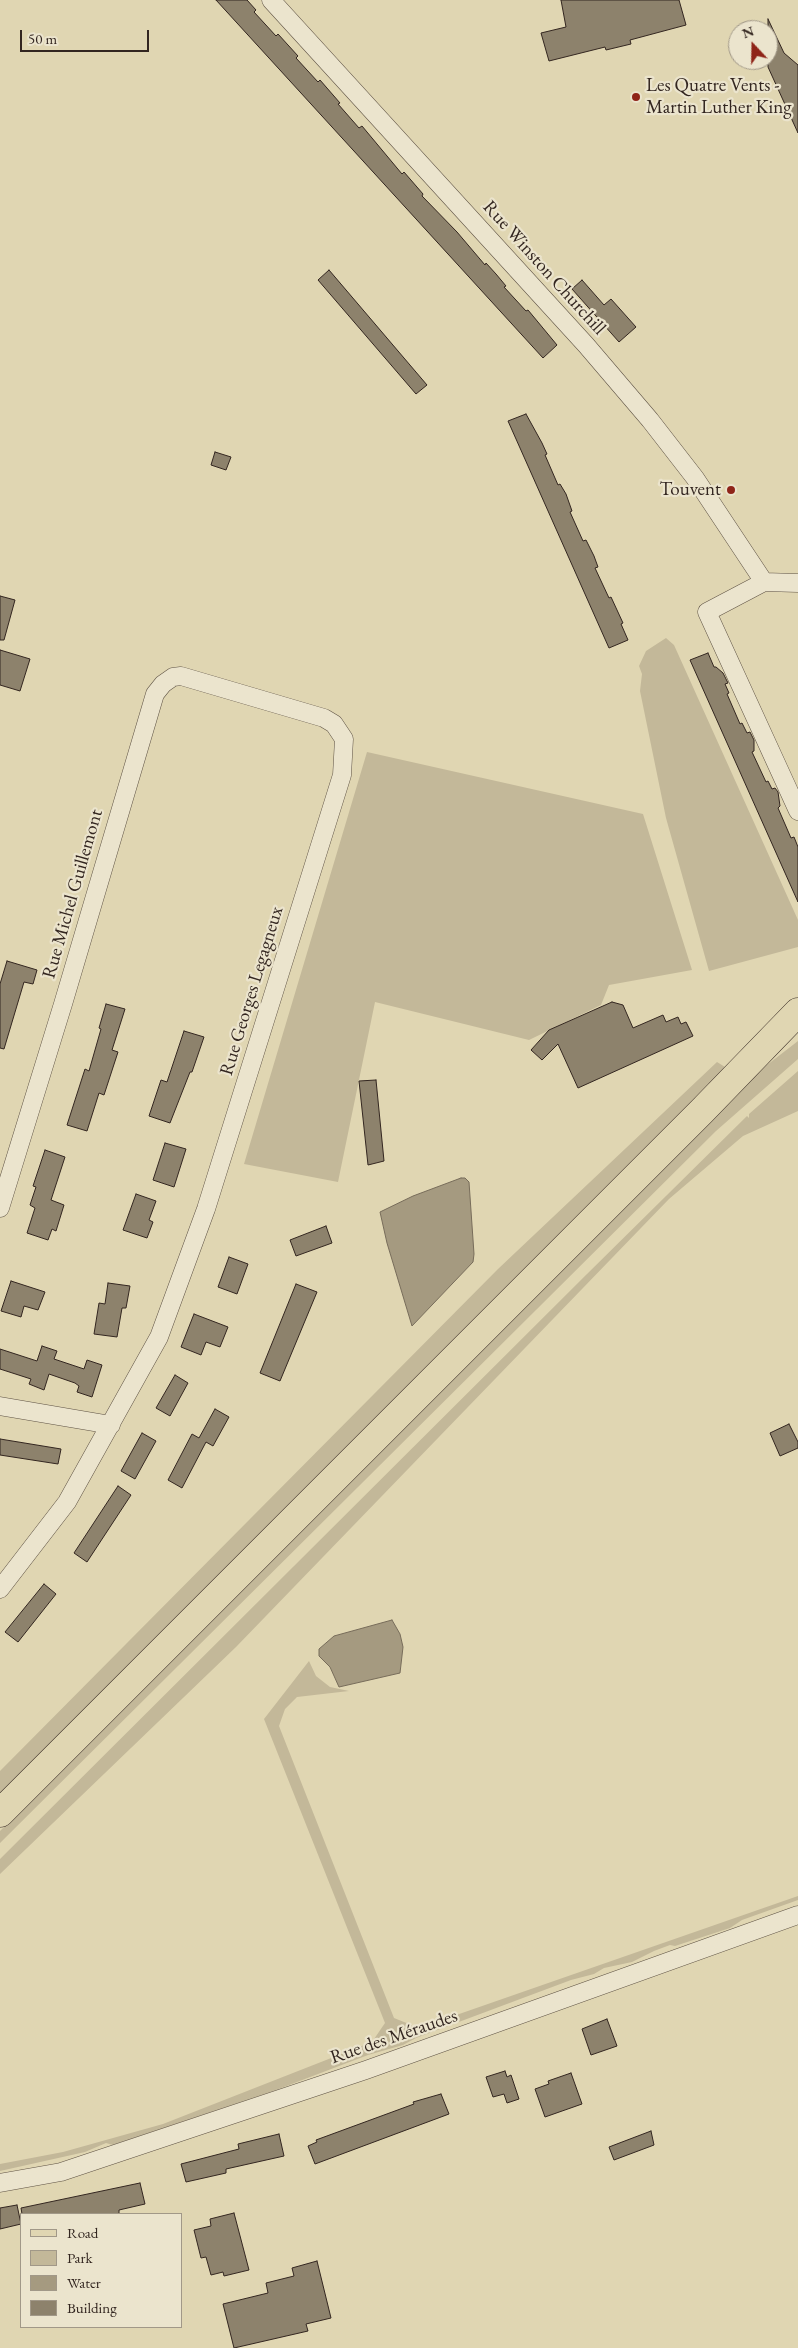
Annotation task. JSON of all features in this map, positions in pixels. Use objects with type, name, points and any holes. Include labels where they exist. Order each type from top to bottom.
[{"type":"main road","points":[[0,1813],[702,1111],[798,1012]]},
{"type":"main road","points":[[702,1111],[798,1033]]},
{"type":"street","name":"Rue Winston Churchill","points":[[271,0],[586,345],[650,420],[695,478],[764,582]]},
{"type":"street","points":[[798,583],[764,582],[707,612],[798,811]]},
{"type":"street","name":"Rue Michel Guillemont","points":[[0,1208],[66,995],[155,694],[163,684],[173,677],[181,676],[252,696]]},
{"type":"street","name":"Rue Georges Legagneux","points":[[0,1589],[67,1502],[152,1351],[206,1210],[342,775],[344,739],[334,724],[324,718],[252,696]]},
{"type":"street","points":[[0,1406],[110,1425]]},
{"type":"street","name":"Rue des Méraudes","points":[[0,2183],[61,2172],[347,2076],[798,1915]]},
{"type":"green space","points":[[666,638],[674,645],[798,920],[798,947],[709,971],[666,818],[640,691],[642,674],[639,666],[646,651]]},
{"type":"green space","points":[[367,752],[643,814],[692,970],[609,985],[601,1005],[529,1040],[375,1002],[338,1182],[244,1164]]},
{"type":"green space","points":[[798,1041],[798,1059],[716,1131],[0,1843],[0,1831],[679,1151],[767,1065]]},
{"type":"green space","points":[[717,1062],[725,1067],[711,1087],[0,1796],[0,1771],[498,1269]]},
{"type":"green space","points":[[798,1071],[798,1111],[743,1136],[669,1199],[236,1647],[0,1874],[0,1859],[587,1274],[747,1116],[749,1118],[749,1114]]},
{"type":"green space","points":[[309,1661],[316,1676],[330,1687],[349,1691],[297,1697],[285,1709],[279,1726],[394,2018],[419,2028],[798,1896],[798,1900],[742,1920],[730,1928],[675,1946],[670,1945],[632,1962],[604,1968],[594,1974],[571,1980],[416,2038],[403,2045],[368,2055],[276,2090],[113,2145],[106,2143],[85,2152],[0,2171],[0,2164],[63,2152],[163,2124],[372,2042],[385,2023],[264,1719]]},
{"type":"water","points":[[465,1178],[469,1182],[473,1262],[412,1326],[387,1243],[380,1212],[413,1196]]},
{"type":"water","points":[[392,1620],[400,1634],[403,1647],[400,1673],[339,1687],[330,1667],[319,1656],[319,1649],[334,1636]]},
{"type":"building","points":[[216,0],[247,0],[256,10],[254,12],[276,36],[278,34],[298,56],[296,58],[318,82],[320,80],[340,103],[338,104],[359,128],[362,126],[402,174],[404,172],[423,194],[422,196],[457,232],[485,265],[486,263],[496,274],[506,286],[504,287],[526,311],[528,310],[557,345],[543,358]]},
{"type":"building","points":[[561,0],[679,0],[686,25],[630,40],[631,44],[606,50],[605,47],[549,61],[541,33],[566,27]]},
{"type":"building","points":[[778,40],[784,53],[798,65],[798,133],[769,70],[778,70]]},
{"type":"building","points":[[329,270],[427,385],[416,394],[318,280]]},
{"type":"building","points":[[582,280],[604,305],[611,299],[636,327],[619,342],[572,289]]},
{"type":"building","points":[[526,414],[547,454],[545,455],[558,485],[560,484],[566,494],[572,511],[570,512],[583,541],[586,540],[594,556],[598,567],[595,568],[623,623],[621,624],[628,640],[609,648],[508,421]]},
{"type":"building","points":[[215,452],[231,457],[226,470],[211,465]]},
{"type":"building","points":[[0,596],[15,600],[4,640],[0,640]]},
{"type":"building","points":[[0,650],[30,659],[20,691],[0,685]]},
{"type":"building","points":[[708,653],[714,667],[723,673],[728,683],[725,684],[729,693],[727,694],[740,724],[742,723],[747,733],[750,732],[754,740],[754,751],[752,752],[766,782],[768,781],[772,789],[775,788],[778,792],[780,806],[778,808],[791,838],[794,837],[798,847],[798,902],[690,660]]},
{"type":"building","points":[[7,961],[37,970],[33,984],[24,982],[4,1049],[0,1048],[0,984]]},
{"type":"building","points":[[612,1002],[623,1005],[633,1028],[663,1015],[666,1022],[678,1017],[681,1024],[686,1022],[693,1036],[578,1088],[558,1044],[542,1060],[531,1050],[549,1030]]},
{"type":"building","points":[[106,1004],[125,1009],[112,1050],[118,1052],[104,1095],[99,1093],[87,1131],[67,1125],[85,1069],[89,1071]]},
{"type":"building","points":[[184,1031],[204,1037],[192,1072],[190,1072],[170,1123],[149,1116],[161,1080],[167,1082]]},
{"type":"building","points":[[376,1080],[384,1161],[368,1165],[359,1081]]},
{"type":"building","points":[[165,1143],[186,1149],[174,1187],[153,1180]]},
{"type":"building","points":[[45,1150],[65,1157],[51,1200],[64,1205],[56,1231],[52,1229],[48,1240],[27,1233],[35,1208],[30,1205],[36,1187],[33,1186]]},
{"type":"building","points":[[136,1194],[156,1201],[149,1220],[153,1222],[147,1238],[123,1230]]},
{"type":"building","points":[[326,1226],[332,1243],[296,1256],[290,1240]]},
{"type":"building","points":[[229,1257],[248,1264],[237,1294],[218,1287]]},
{"type":"building","points":[[11,1281],[45,1292],[38,1310],[24,1306],[21,1317],[1,1311]]},
{"type":"building","points":[[108,1283],[130,1286],[126,1308],[122,1308],[117,1337],[94,1334],[99,1303],[105,1304]]},
{"type":"building","points":[[296,1284],[317,1292],[280,1381],[260,1373]]},
{"type":"building","points":[[194,1314],[228,1327],[220,1347],[206,1342],[201,1355],[181,1347]]},
{"type":"building","points":[[42,1346],[57,1351],[54,1359],[84,1369],[87,1360],[102,1365],[92,1397],[77,1392],[79,1386],[75,1383],[49,1374],[44,1390],[29,1384],[31,1379],[0,1369],[0,1349],[37,1361]]},
{"type":"building","points":[[175,1375],[188,1383],[170,1416],[156,1408]]},
{"type":"building","points":[[215,1409],[229,1417],[213,1446],[206,1442],[182,1488],[168,1480],[192,1434],[199,1438]]},
{"type":"building","points":[[789,1424],[798,1442],[798,1448],[780,1456],[770,1433]]},
{"type":"building","points":[[142,1433],[156,1441],[135,1479],[121,1471]]},
{"type":"building","points":[[0,1439],[61,1449],[58,1464],[0,1455]]},
{"type":"building","points":[[118,1486],[131,1495],[87,1562],[74,1553]]},
{"type":"building","points":[[44,1584],[56,1594],[18,1642],[5,1632]]},
{"type":"building","points":[[607,2019],[617,2046],[591,2055],[582,2029]]},
{"type":"building","points":[[505,2071],[507,2077],[511,2075],[519,2099],[507,2103],[504,2094],[493,2097],[486,2077]]},
{"type":"building","points":[[571,2073],[582,2104],[545,2117],[535,2089],[549,2084],[548,2081]]},
{"type":"building","points":[[441,2094],[449,2114],[315,2164],[308,2146],[317,2142],[316,2140],[414,2104],[413,2102]]},
{"type":"building","points":[[651,2131],[654,2145],[614,2160],[609,2147]]},
{"type":"building","points":[[279,2134],[284,2156],[226,2169],[226,2173],[186,2182],[181,2164],[239,2149],[238,2144]]},
{"type":"building","points":[[140,2183],[145,2204],[119,2210],[119,2213],[22,2213],[21,2208]]},
{"type":"building","points":[[17,2205],[20,2224],[0,2229],[0,2208]]},
{"type":"building","points":[[234,2213],[249,2270],[224,2276],[223,2272],[211,2275],[206,2257],[201,2258],[194,2230],[211,2226],[210,2219]]},
{"type":"building","points":[[317,2261],[331,2318],[306,2324],[308,2331],[234,2348],[223,2304],[268,2293],[266,2283],[294,2276],[292,2268]]},
{"type":"place","name":"Les Quatre Vents - Martin Luther King","points":[[636,97]]},
{"type":"place","name":"Touvent","points":[[731,490]]}]
